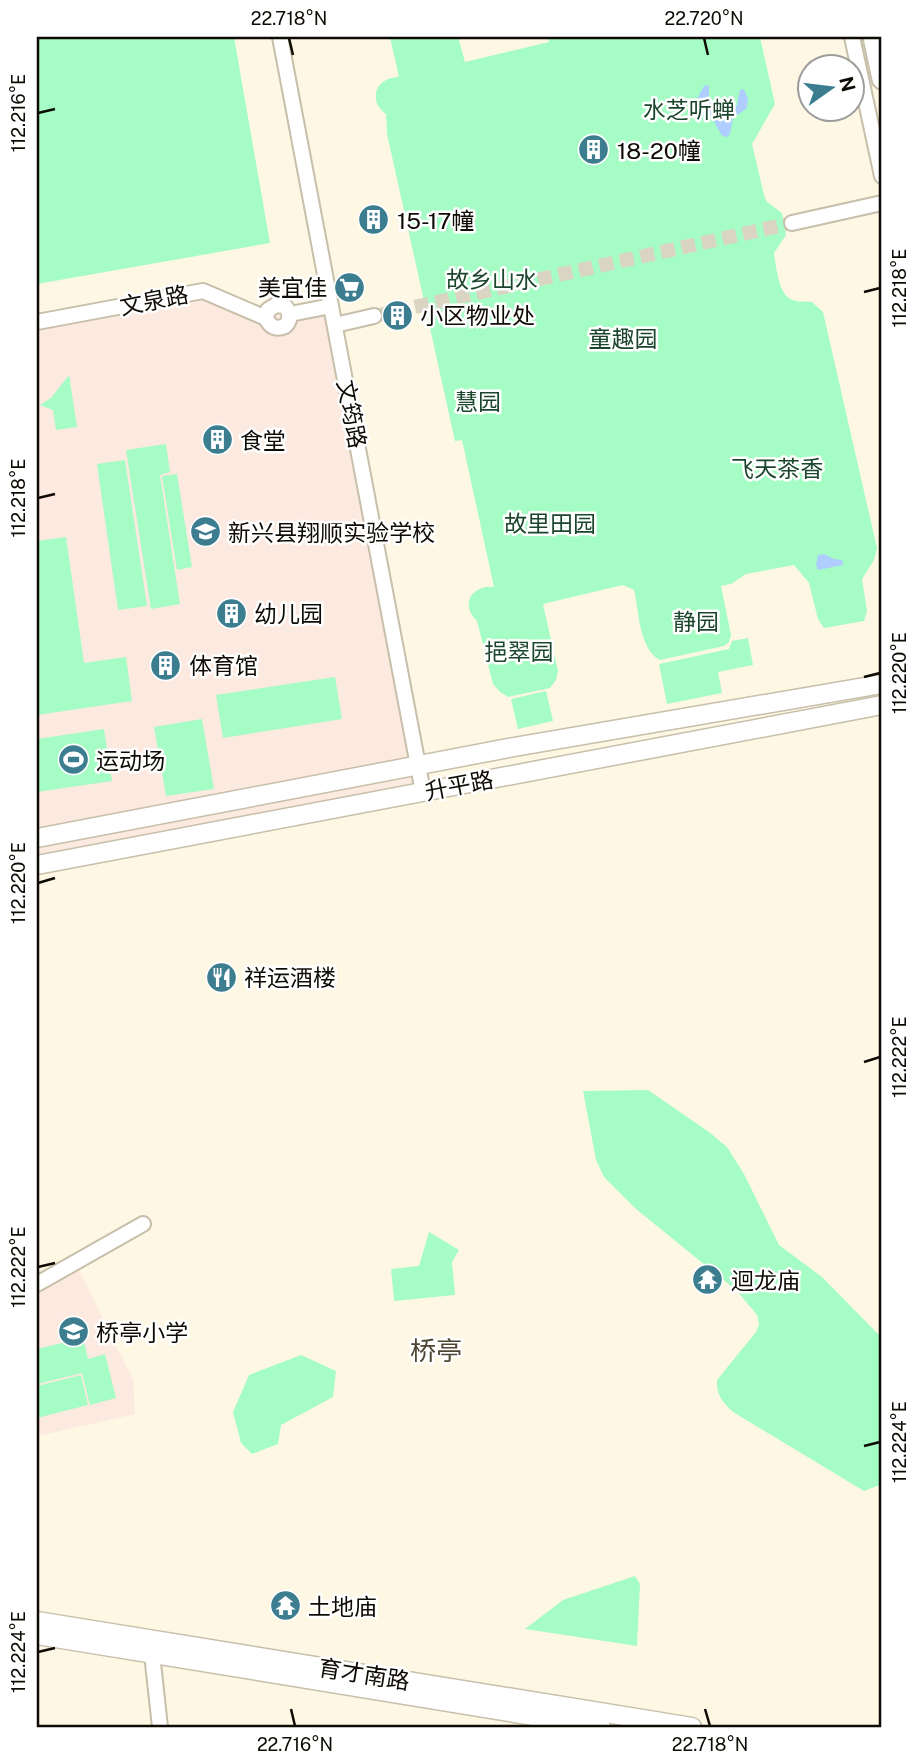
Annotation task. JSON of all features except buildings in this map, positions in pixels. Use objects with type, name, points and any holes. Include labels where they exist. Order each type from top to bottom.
[{"type":"main road","points":[[873,37],[882,79]]},
{"type":"street","name":"文筠路","points":[[280,37],[423,792]]},
{"type":"street","points":[[852,37],[882,176]]},
{"type":"street","points":[[792,223],[882,203]]},
{"type":"street","name":"文泉路","points":[[37,322],[203,290],[266,318],[271,326],[280,328],[288,323],[290,314],[331,306]]},
{"type":"street","points":[[335,325],[374,316]]},
{"type":"street","name":"升平路","points":[[37,838],[418,765],[882,684]]},
{"type":"street","name":"升平路","points":[[37,865],[882,705]]},
{"type":"street","points":[[37,1284],[143,1224]]},
{"type":"street","name":"育才南路","points":[[37,1621],[692,1727]]},
{"type":"street","name":"育才南路","points":[[37,1635],[601,1727]]},
{"type":"street","points":[[152,1654],[160,1727]]},
{"type":"shaded area","name":"新兴县翔顺实验学校","points":[[203,291],[266,318],[331,306],[423,792],[37,865],[37,322]]},
{"type":"shaded area","name":"桥亭小学","points":[[75,1262],[133,1380],[135,1414],[37,1436],[37,1284]]},
{"type":"green space","points":[[37,37],[234,37],[270,243],[37,284]]},
{"type":"green space","points":[[390,37],[458,37],[465,62],[549,42],[548,37],[760,37],[775,104],[752,144],[767,202],[782,213],[786,235],[774,253],[782,290],[792,300],[812,302],[823,312],[877,548],[874,560],[862,579],[867,611],[864,621],[824,628],[818,619],[809,583],[794,565],[746,574],[731,584],[721,586],[731,635],[729,642],[724,646],[660,660],[653,655],[644,639],[634,590],[623,585],[543,604],[558,671],[550,688],[508,697],[493,684],[477,621],[469,608],[469,602],[471,596],[480,589],[494,587],[462,440],[455,441],[387,134],[386,114],[380,108],[376,96],[380,85],[391,78],[399,77]]},
{"type":"green space","points":[[69,375],[77,427],[56,430],[53,410],[40,405],[51,398]]},
{"type":"green space","points":[[166,444],[170,472],[160,475],[180,604],[151,609],[126,450]]},
{"type":"green space","points":[[125,460],[147,606],[118,610],[97,464]]},
{"type":"green space","points":[[177,474],[192,567],[177,570],[162,476]]},
{"type":"green space","points":[[66,537],[84,663],[126,657],[132,701],[37,715],[37,541]]},
{"type":"green space","points":[[748,638],[753,665],[718,672],[722,693],[667,704],[659,664],[729,649],[732,641]]},
{"type":"green space","points":[[335,677],[342,719],[223,738],[216,695]]},
{"type":"green space","points":[[546,691],[553,721],[518,729],[511,699]]},
{"type":"green space","points":[[202,719],[214,789],[166,796],[154,727]]},
{"type":"green space","name":"运动场","points":[[104,729],[112,781],[37,792],[37,739]]},
{"type":"green space","points":[[648,1090],[727,1147],[744,1174],[779,1245],[822,1277],[882,1338],[882,1484],[864,1491],[733,1412],[720,1398],[717,1380],[756,1332],[759,1324],[757,1315],[737,1291],[636,1209],[604,1177],[596,1160],[583,1091]]},
{"type":"green space","points":[[429,1232],[459,1250],[452,1262],[455,1295],[394,1301],[391,1269],[419,1266]]},
{"type":"green space","points":[[83,1338],[88,1359],[105,1354],[116,1398],[90,1405],[82,1373],[37,1384],[37,1349]]},
{"type":"green space","points":[[301,1355],[336,1371],[333,1397],[281,1425],[278,1444],[252,1454],[241,1443],[233,1412],[249,1375]]},
{"type":"green space","points":[[81,1375],[88,1405],[37,1418],[37,1386]]},
{"type":"green space","points":[[635,1576],[640,1584],[637,1646],[525,1629],[563,1600]]},
{"type":"water","points":[[709,85],[709,97],[716,113],[721,115],[735,109],[740,90],[744,89],[748,99],[747,108],[733,118],[727,137],[722,136],[712,118],[699,105],[698,97],[704,86]]},
{"type":"water","points":[[824,554],[842,560],[843,565],[818,570],[818,555]]},
{"type":"tunnel","points":[[374,316],[792,223]]},
{"type":"place","name":"18-20幢","points":[[594,150]]},
{"type":"place","name":"15-17幢","points":[[374,220]]},
{"type":"place","name":"美宜佳","points":[[350,287]]},
{"type":"place","name":"小区物业处","points":[[397,315]]},
{"type":"place","name":"食堂","points":[[217,440]]},
{"type":"place","name":"新兴县翔顺实验学校","points":[[205,532]]},
{"type":"place","name":"幼儿园","points":[[231,613]]},
{"type":"place","name":"体育馆","points":[[166,665]]},
{"type":"place","name":"运动场","points":[[73,760]]},
{"type":"place","name":"祥运酒楼","points":[[221,977]]},
{"type":"place","name":"迴龙庙","points":[[708,1280]]},
{"type":"place","name":"桥亭小学","points":[[73,1332]]},
{"type":"place","name":"土地庙","points":[[285,1606]]},
{"type":"district","name":"桥亭","points":[[436,1350]]},
{"type":"park label","name":"水芝听蝉","points":[[689,109]]},
{"type":"park label","name":"故乡山水","points":[[492,279]]},
{"type":"park label","name":"童趣园","points":[[623,338]]},
{"type":"park label","name":"慧园","points":[[478,401]]},
{"type":"park label","name":"飞天茶香","points":[[777,468]]},
{"type":"park label","name":"故里田园","points":[[550,523]]},
{"type":"park label","name":"静园","points":[[696,621]]},
{"type":"park label","name":"挹翠园","points":[[519,651]]}]
